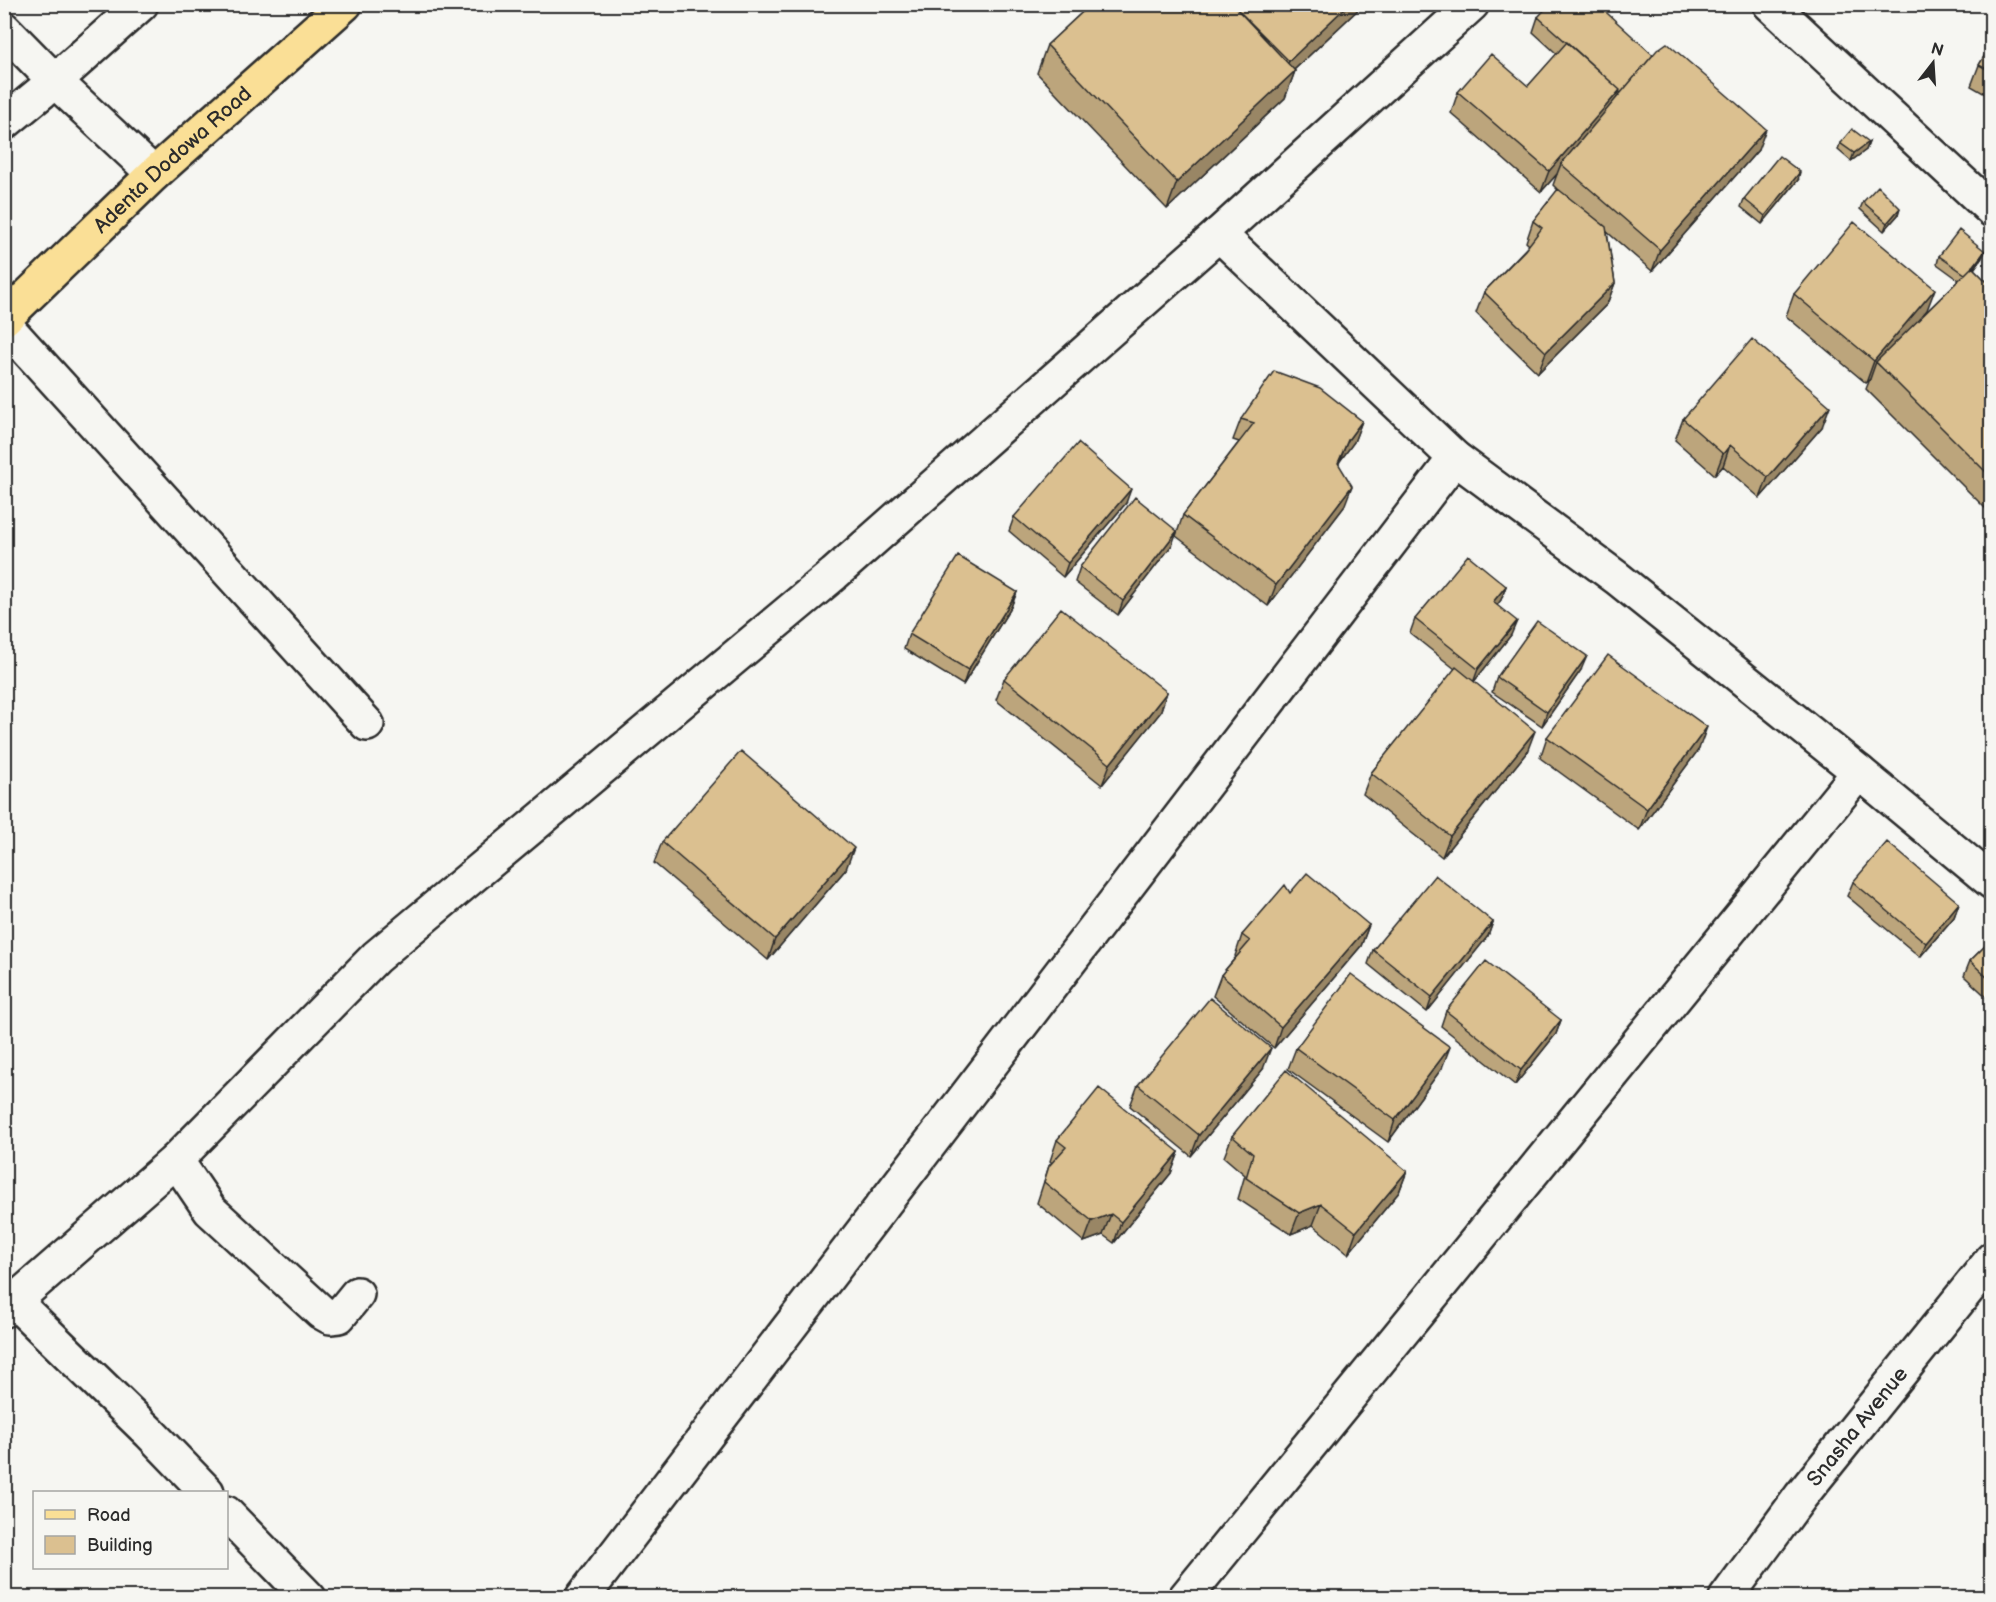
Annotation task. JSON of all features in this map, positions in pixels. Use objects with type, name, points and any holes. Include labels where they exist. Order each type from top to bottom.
[{"type":"main road","name":"Adenta Dodowa Road","points":[[4,319],[154,174],[345,4]]},
{"type":"street","points":[[4,123],[141,4]]},
{"type":"street","points":[[206,1491],[150,1433],[10,1305],[176,1160],[375,957],[834,574],[1219,234],[1472,4]]},
{"type":"street","points":[[1770,4],[1992,210]]},
{"type":"street","points":[[4,29],[55,81],[154,174]]},
{"type":"street","points":[[1219,234],[1455,458],[1617,578],[1992,882]]},
{"type":"street","points":[[4,324],[368,724]]},
{"type":"street","points":[[582,1598],[1455,458]]},
{"type":"street","points":[[1185,1598],[1859,772]]},
{"type":"street","points":[[176,1160],[210,1210],[321,1312],[330,1317],[339,1316],[357,1294]]},
{"type":"street","name":"Snasha Avenue","points":[[1726,1598],[1801,1496],[1992,1259]]},
{"type":"street","points":[[228,1515],[309,1598]]},
{"type":"building","points":[[1091,4],[1232,4],[1295,71],[1177,182],[1047,45]]},
{"type":"building","points":[[1232,4],[1349,4],[1289,61]]},
{"type":"building","points":[[1550,4],[1597,4],[1653,55],[1621,93],[1538,17]]},
{"type":"building","points":[[1567,42],[1620,90],[1549,171],[1458,92],[1491,54],[1528,86]]},
{"type":"building","points":[[1667,43],[1766,129],[1660,250],[1561,164],[1657,50]]},
{"type":"building","points":[[1992,43],[1992,72],[1979,65]]},
{"type":"building","points":[[1852,129],[1869,142],[1854,153],[1840,143]]},
{"type":"building","points":[[1779,156],[1800,172],[1765,216],[1744,199]]},
{"type":"building","points":[[1878,186],[1900,208],[1887,223],[1863,202]]},
{"type":"building","points":[[1558,189],[1606,227],[1615,283],[1546,352],[1484,292],[1525,250],[1542,228],[1533,221]]},
{"type":"building","points":[[1854,222],[1935,289],[1874,361],[1794,294]]},
{"type":"building","points":[[1959,230],[1985,251],[1965,274],[1939,256]]},
{"type":"building","points":[[1972,267],[1992,287],[1992,478],[1876,362]]},
{"type":"building","points":[[1752,339],[1830,406],[1768,477],[1730,445],[1723,454],[1683,419]]},
{"type":"building","points":[[1274,371],[1320,388],[1362,421],[1348,440],[1338,463],[1352,486],[1276,585],[1183,515],[1254,423],[1241,419]]},
{"type":"building","points":[[1078,443],[1131,489],[1068,563],[1014,517]]},
{"type":"building","points":[[1135,497],[1177,531],[1123,601],[1080,567]]},
{"type":"building","points":[[1468,555],[1506,586],[1493,602],[1517,621],[1478,669],[1415,619]]},
{"type":"building","points":[[958,556],[1017,592],[968,670],[909,634]]},
{"type":"building","points":[[1061,608],[1167,692],[1110,764],[1004,679]]},
{"type":"building","points":[[1537,621],[1587,656],[1547,712],[1497,677]]},
{"type":"building","points":[[1608,655],[1707,727],[1647,809],[1547,737]]},
{"type":"building","points":[[1456,667],[1535,731],[1450,836],[1371,773]]},
{"type":"building","points":[[741,751],[854,848],[775,939],[662,842]]},
{"type":"building","points":[[1887,842],[1959,903],[1926,943],[1853,882]]},
{"type":"building","points":[[1307,873],[1369,925],[1281,1027],[1221,975],[1250,941],[1242,935],[1285,885],[1290,893]]},
{"type":"building","points":[[1435,875],[1493,922],[1432,997],[1373,950]]},
{"type":"building","points":[[1992,939],[1992,982],[1970,961]]},
{"type":"building","points":[[1486,961],[1561,1020],[1521,1070],[1446,1011]]},
{"type":"building","points":[[1351,974],[1450,1047],[1395,1120],[1296,1048]]},
{"type":"building","points":[[1210,998],[1271,1048],[1199,1135],[1138,1085]]},
{"type":"building","points":[[1286,1070],[1407,1171],[1356,1232],[1321,1204],[1299,1213],[1246,1178],[1253,1154],[1232,1136]]},
{"type":"building","points":[[1099,1088],[1179,1152],[1121,1222],[1111,1214],[1092,1221],[1044,1182],[1049,1166],[1066,1147],[1057,1140]]}]
